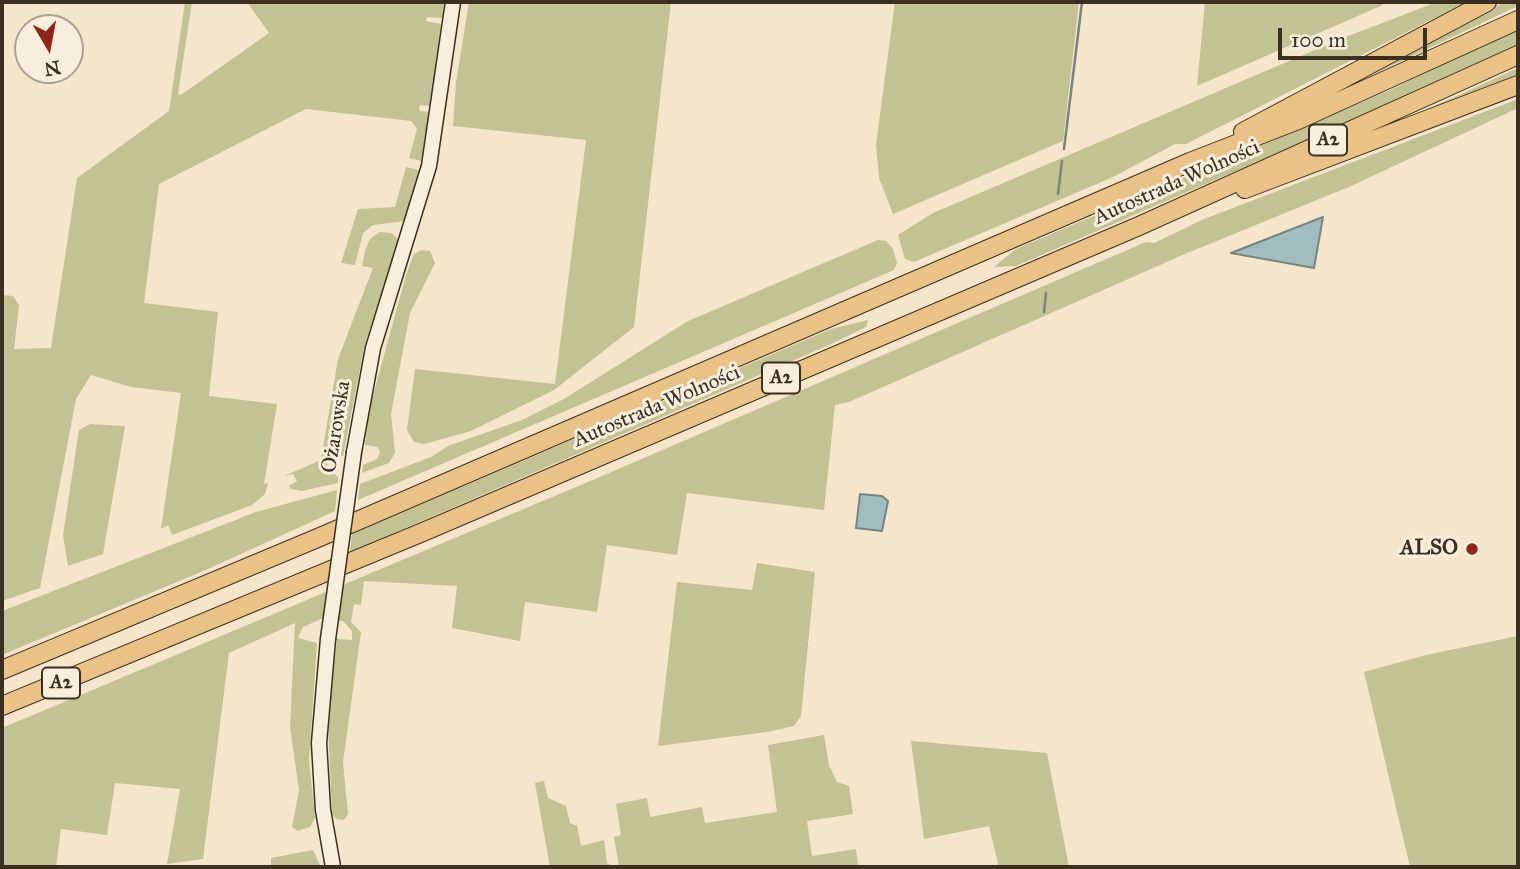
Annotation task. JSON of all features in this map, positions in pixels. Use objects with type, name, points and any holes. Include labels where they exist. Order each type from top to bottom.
[{"type":"highway","points":[[1190,162],[1487,2]]},
{"type":"highway","name":"Autostrada Wolności","points":[[2,670],[1190,162],[1298,120],[1518,20]]},
{"type":"highway","name":"Autostrada Wolności","points":[[2,706],[398,542],[1139,226],[1518,55]]},
{"type":"highway","points":[[1139,226],[1268,181],[1518,85]]},
{"type":"main road","name":"Ożarowska","points":[[333,867],[323,810],[318,743],[328,639],[354,452],[373,348],[429,166],[453,2]]},
{"type":"green space","points":[[185,2],[192,2],[178,94],[181,95],[269,33],[247,2],[444,2],[442,18],[427,17],[426,21],[441,24],[430,106],[420,105],[419,111],[429,112],[421,161],[409,158],[417,129],[411,121],[306,109],[159,184],[144,303],[218,312],[209,396],[277,404],[264,484],[268,483],[265,494],[252,505],[172,535],[168,525],[161,529],[181,393],[131,387],[91,375],[76,399],[40,588],[2,601],[2,295],[13,296],[19,305],[14,349],[51,348],[77,178],[169,111]]},
{"type":"green space","points":[[469,2],[671,2],[634,327],[554,390],[471,431],[424,444],[414,442],[407,430],[415,369],[555,384],[586,140],[453,126],[456,83]]},
{"type":"green space","points":[[895,2],[1079,2],[1063,141],[893,214],[879,178],[876,145]]},
{"type":"green space","points":[[1205,2],[1382,2],[1383,5],[1197,86]]},
{"type":"green space","points":[[1437,2],[1466,2],[1186,144],[1175,144],[1113,177],[914,262],[905,259],[898,235],[933,213],[1343,38]]},
{"type":"green space","points":[[1504,2],[1518,2],[1518,6],[1336,92]]},
{"type":"green space","points":[[1518,28],[1518,48],[1488,62],[1016,266],[994,267],[1016,249],[1390,90]]},
{"type":"green space","points":[[1518,68],[1518,77],[1377,131],[1450,99]]},
{"type":"green space","points":[[1518,99],[1518,108],[1351,186],[1185,254],[849,402],[835,405],[824,510],[687,493],[677,555],[607,545],[597,612],[525,602],[520,641],[452,628],[457,586],[364,581],[361,605],[354,604],[351,622],[361,632],[343,762],[348,814],[344,820],[336,819],[332,814],[328,723],[337,639],[352,640],[352,631],[343,621],[321,619],[303,627],[298,638],[317,643],[309,760],[315,818],[310,827],[298,831],[292,827],[299,790],[290,727],[295,623],[229,653],[203,859],[167,864],[180,789],[115,783],[107,835],[61,829],[56,867],[2,867],[2,728],[588,482],[1146,242],[1154,243],[1204,219]]},
{"type":"green space","points":[[406,167],[419,170],[405,221],[373,225],[363,233],[355,265],[341,263],[358,209],[395,207]]},
{"type":"green space","points":[[380,232],[392,233],[399,240],[365,343],[343,456],[326,456],[328,469],[338,477],[338,483],[302,491],[291,489],[289,486],[297,481],[293,474],[284,476],[321,460],[338,359],[373,268],[362,266],[365,251],[370,239]]},
{"type":"green space","points":[[878,240],[886,241],[893,249],[897,263],[894,270],[358,500],[360,484],[431,457],[448,446],[522,420],[564,399],[688,321]]},
{"type":"green space","points":[[422,250],[430,251],[435,263],[410,313],[391,414],[395,453],[389,463],[362,473],[363,465],[377,459],[380,452],[377,447],[365,445],[369,410],[406,275],[414,254]]},
{"type":"green space","points":[[868,320],[866,327],[829,345],[350,552],[352,534],[831,329]]},
{"type":"green space","points":[[90,424],[125,426],[103,554],[68,566],[63,535],[79,430]]},
{"type":"green space","points":[[337,490],[335,511],[208,569],[2,655],[2,611],[256,512]]},
{"type":"green space","points":[[757,563],[815,572],[801,716],[794,726],[767,732],[658,746],[677,582],[752,590]]},
{"type":"green space","points":[[1518,636],[1518,867],[1410,867],[1364,672],[1426,655]]},
{"type":"green space","points":[[824,735],[829,765],[837,782],[849,786],[853,814],[807,821],[812,856],[856,849],[858,867],[619,867],[614,837],[621,835],[616,804],[647,798],[650,817],[702,807],[705,823],[777,812],[768,745]]},
{"type":"green space","points":[[911,741],[1047,753],[1069,867],[999,867],[989,826],[924,839]]},
{"type":"green space","points":[[544,781],[548,798],[566,806],[570,823],[577,826],[581,846],[604,840],[607,863],[613,867],[550,867],[535,783]]},
{"type":"green space","points":[[313,850],[321,867],[271,867],[271,858]]},
{"type":"water","points":[[1323,217],[1314,268],[1231,253]]},
{"type":"water","points":[[860,494],[882,496],[888,501],[882,531],[856,528]]},
{"type":"waterway","points":[[1064,149],[1082,2]]},
{"type":"waterway","points":[[1058,194],[1062,161]]},
{"type":"waterway","points":[[1044,312],[1046,293]]},
{"type":"place","name":"ALSO","points":[[1472,549]]}]
